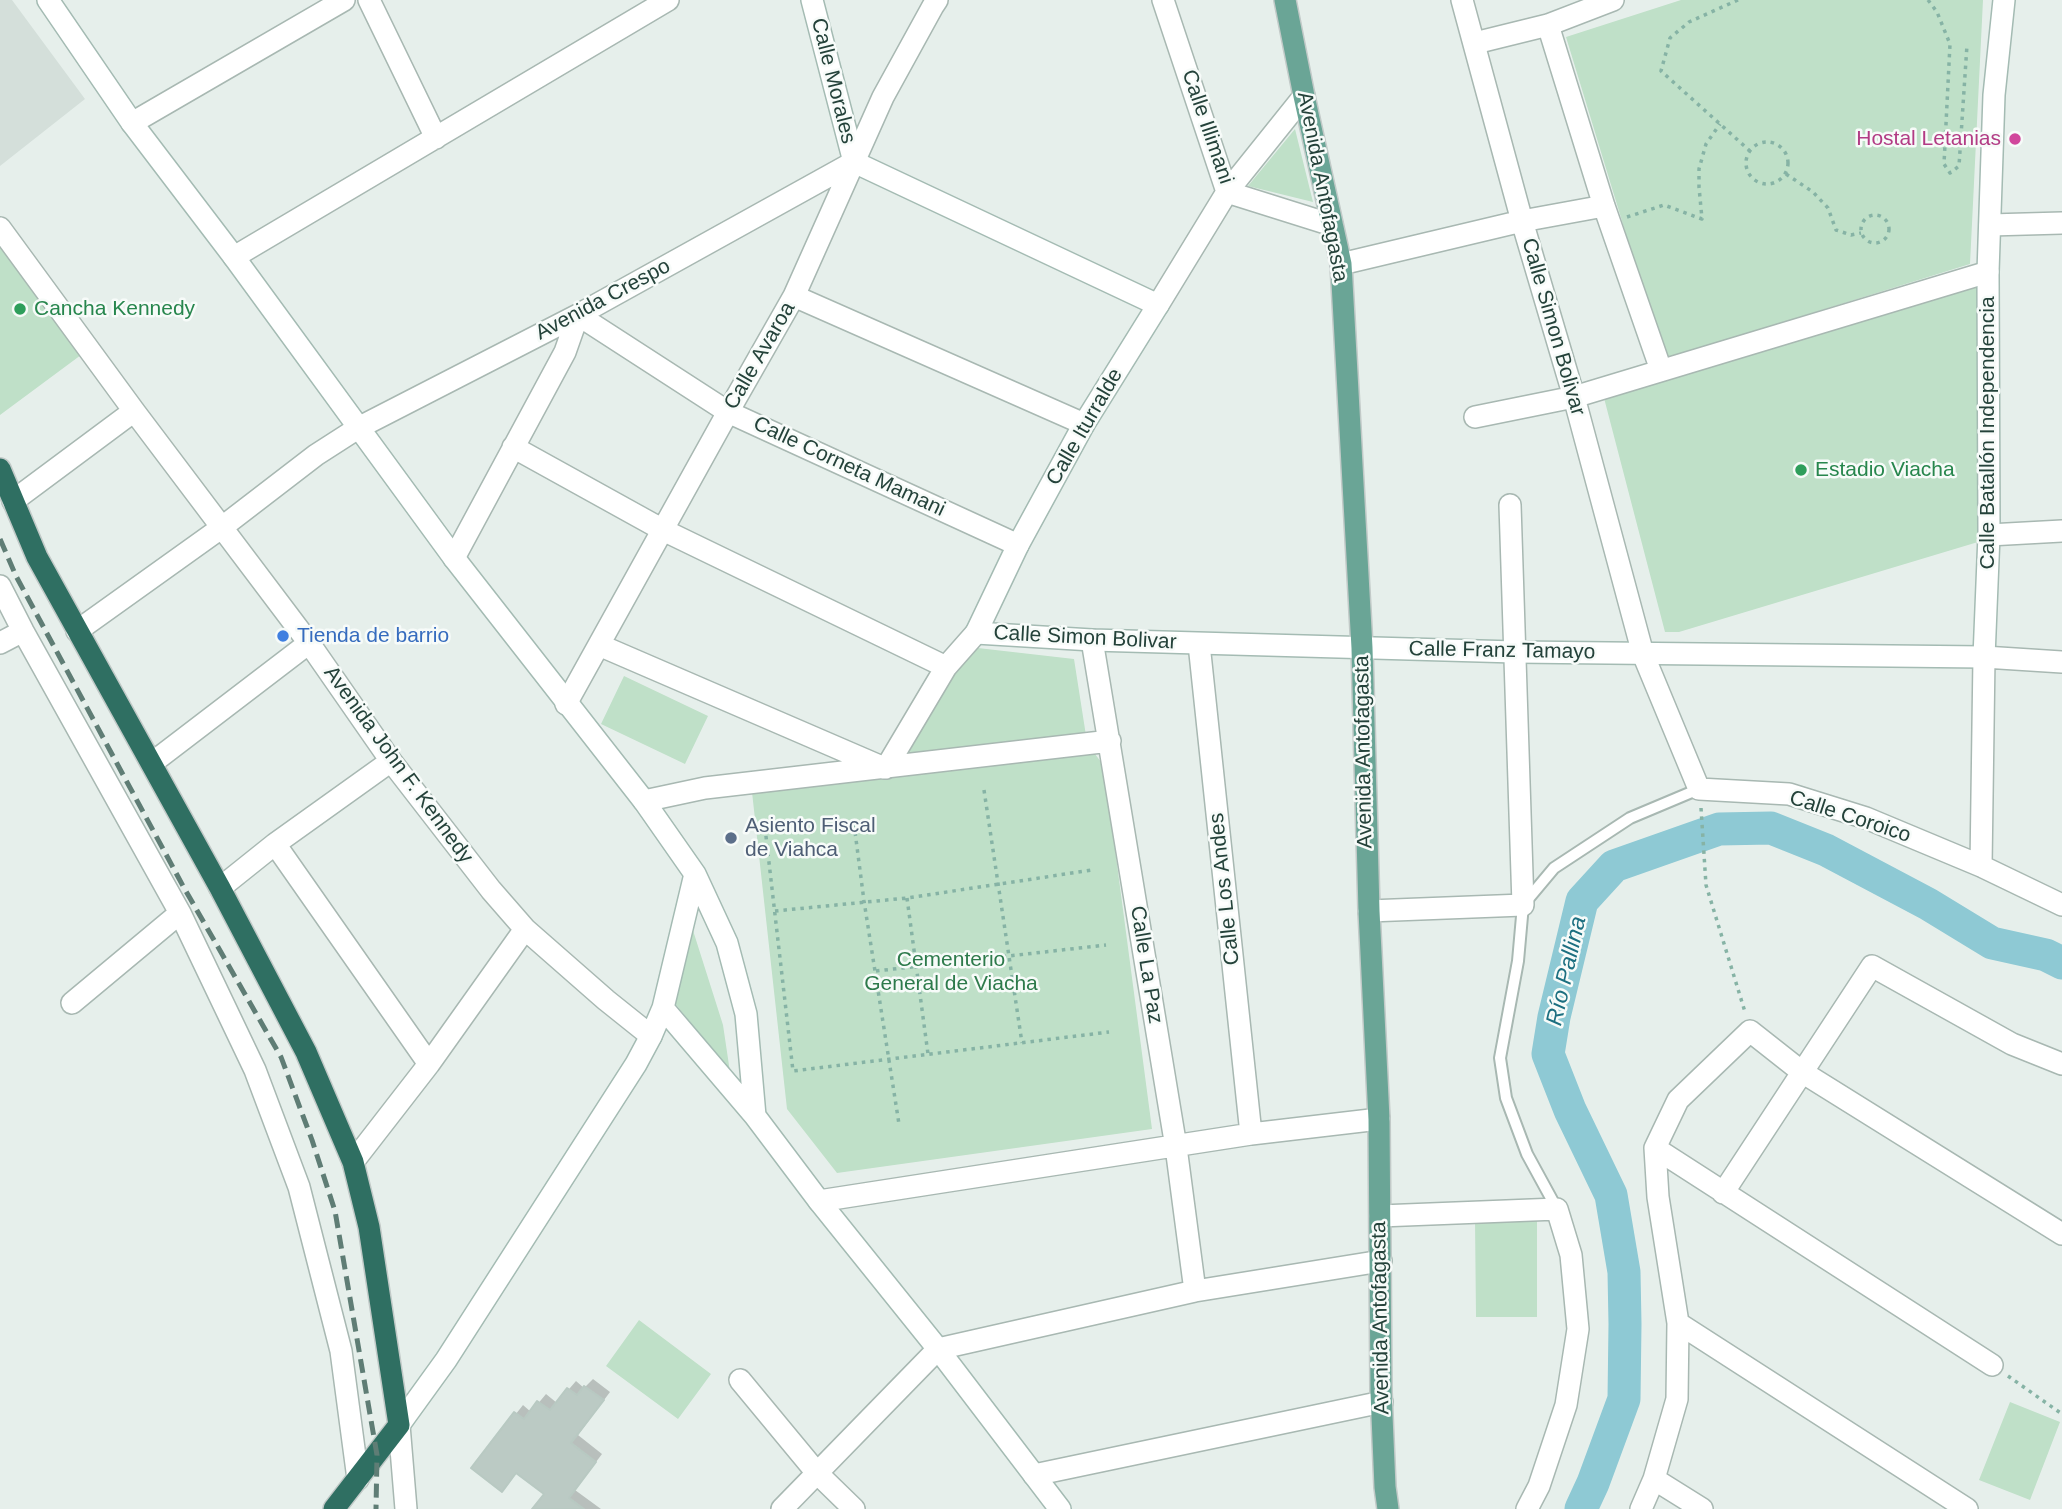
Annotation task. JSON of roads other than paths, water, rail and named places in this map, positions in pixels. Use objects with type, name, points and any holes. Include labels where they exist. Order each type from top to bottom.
[{"type":"highway","points":[[0,469],[37,557],[220,888],[306,1052],[353,1162],[369,1227],[400,1425],[334,1509]]},
{"type":"main road","name":"Avenida Antofagasta","points":[[1285,0],[1340,264],[1362,648],[1368,911],[1379,1119],[1381,1402],[1388,1509]]},
{"type":"street","points":[[48,0],[132,123],[234,257],[454,558],[644,802],[695,874],[727,943],[746,1014],[755,1116]]},
{"type":"street","points":[[132,123],[344,0]]},
{"type":"street","points":[[369,0],[436,138]]},
{"type":"street","points":[[234,257],[668,0]]},
{"type":"street","name":"Calle Morales","points":[[812,0],[854,162]]},
{"type":"street","name":"Calle Avaroa","points":[[566,704],[794,296],[883,97],[937,0]]},
{"type":"street","name":"Calle Illimani","points":[[1163,0],[1227,192],[1332,225]]},
{"type":"street","name":"Calle Simon Bolivar","points":[[1462,0],[1643,654],[1699,789]]},
{"type":"street","points":[[1475,43],[1548,25],[1613,0]]},
{"type":"street","name":"Calle Batallón Independencia","points":[[1981,866],[1989,535],[1988,272],[1994,96],[2004,0]]},
{"type":"street","points":[[1548,25],[1607,215],[1661,370]]},
{"type":"street","name":"Calle Iturralde","points":[[886,768],[946,667],[976,633],[1018,545],[1084,424],[1227,192],[1304,96]]},
{"type":"street","points":[[854,162],[1158,305]]},
{"type":"street","name":"Avenida Crespo","points":[[76,631],[221,528],[316,455],[358,428],[578,314],[854,162]]},
{"type":"street","points":[[1340,264],[1522,221],[1607,215]]},
{"type":"street","points":[[1990,225],[2062,223]]},
{"type":"street","name":"Avenida John F. Kennedy","points":[[0,228],[309,643],[391,761],[491,890],[525,929],[651,1036]]},
{"type":"street","points":[[1475,417],[1574,397],[1988,272]]},
{"type":"street","points":[[794,296],[1084,424]]},
{"type":"street","points":[[454,558],[565,352],[578,314]]},
{"type":"street","name":"Calle Corneta Mamani","points":[[578,314],[728,412],[1018,545]]},
{"type":"street","points":[[13,501],[134,411]]},
{"type":"street","points":[[513,447],[663,530],[946,667]]},
{"type":"street","points":[[1368,911],[1523,905],[1510,505]]},
{"type":"street","points":[[1989,535],[2062,531]]},
{"type":"street","points":[[0,586],[180,913],[255,1070],[299,1187],[341,1351],[358,1479]]},
{"type":"street","points":[[0,643],[23,631]]},
{"type":"street","name":"Calle Simon Bolivar","points":[[976,633],[1092,640],[1362,648]]},
{"type":"street","name":"Calle La Paz","points":[[1092,640],[1176,1147],[1195,1292]]},
{"type":"street","points":[[152,763],[309,643]]},
{"type":"street","name":"Calle Los Andes","points":[[1199,644],[1251,1134]]},
{"type":"street","points":[[599,645],[886,768]]},
{"type":"street","name":"Calle Franz Tamayo","points":[[1362,648],[1643,654]]},
{"type":"street","points":[[1643,654],[1984,657],[2062,662]]},
{"type":"street","points":[[644,802],[705,788],[1110,741]]},
{"type":"street","points":[[220,888],[275,844],[391,761]]},
{"type":"street","name":"Calle Coroico","points":[[1699,789],[1789,794],[1866,818],[1981,866],[2062,905]]},
{"type":"street","points":[[275,844],[429,1064]]},
{"type":"street","points":[[406,1509],[400,1425],[446,1360],[636,1064],[651,1036],[663,1008],[695,874]]},
{"type":"street","points":[[72,1003],[180,913]]},
{"type":"street","points":[[353,1162],[429,1064],[525,929]]},
{"type":"street","points":[[1723,1193],[1872,966],[2012,1044],[2062,1064]]},
{"type":"street","points":[[663,1008],[755,1116],[1060,1509]]},
{"type":"street","points":[[1642,1509],[1654,1479],[1677,1399],[1678,1323],[1658,1197],[1655,1149],[1678,1100],[1750,1031],[1802,1072],[2062,1234]]},
{"type":"street","points":[[820,1201],[1251,1134],[1379,1119]]},
{"type":"street","points":[[1655,1149],[1992,1365]]},
{"type":"street","points":[[1380,1216],[1557,1209],[1571,1255],[1578,1329],[1566,1405],[1539,1486],[1527,1509]]},
{"type":"street","points":[[782,1509],[938,1349],[1195,1292],[1381,1261]]},
{"type":"street","points":[[1678,1323],[1967,1509]]},
{"type":"street","points":[[740,1380],[817,1473],[854,1509]]},
{"type":"street","points":[[1034,1475],[1381,1402]]},
{"type":"street","points":[[1654,1479],[1702,1509]]},
{"type":"lane","name":"Calle Coroico","points":[[1523,905],[1554,868],[1630,818],[1699,789]]},
{"type":"lane","points":[[1523,905],[1518,961],[1500,1058],[1506,1098],[1527,1154],[1557,1209]]},
{"type":"waterway","name":"Río Pallina","points":[[1581,1509],[1624,1399],[1625,1324],[1624,1272],[1611,1195],[1570,1110],[1548,1054],[1554,1017],[1582,901],[1614,866],[1719,829],[1771,828],[1826,850],[1928,904],[1992,943],[2046,955],[2062,963]]},
{"type":"railway","points":[[0,539],[16,576],[183,886],[281,1057],[335,1211],[377,1455],[376,1509]]},
{"type":"place","name":"Hostal Letanias","points":[[2015,139]]},
{"type":"place","name":"Cancha Kennedy","points":[[20,309]]},
{"type":"place","name":"Estadio Viacha","points":[[1801,470]]},
{"type":"place","name":"Tienda de barrio","points":[[283,636]]},
{"type":"place","name":"Asiento Fiscal de Viahca","points":[[731,838]]},
{"type":"park label","name":"Cementerio General de Viacha","points":[[951,972]]}]
